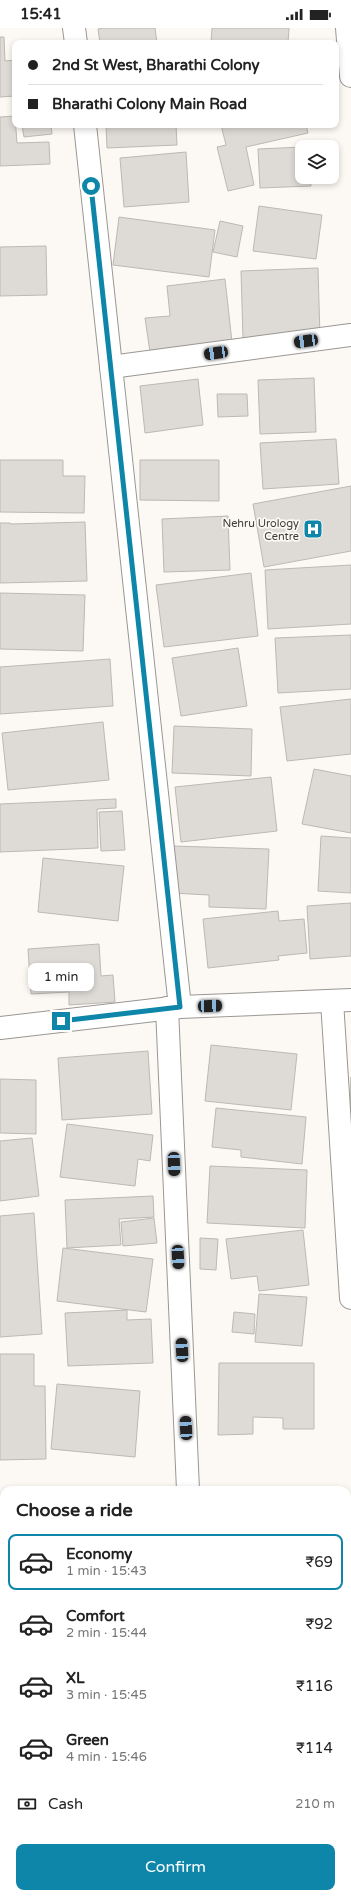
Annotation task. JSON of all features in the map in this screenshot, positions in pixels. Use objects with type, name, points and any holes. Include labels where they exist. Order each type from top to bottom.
[{"type":"street","points":[[74,28],[76,40]]},
{"type":"street","points":[[347,28],[351,76]]},
{"type":"street","points":[[85,128],[111,367],[174,1008],[188,1486]]},
{"type":"street","points":[[111,367],[351,335]]},
{"type":"street","points":[[0,1028],[174,1008],[342,1000],[351,1298]]},
{"type":"building","points":[[155,28],[157,40],[100,40],[98,29]]},
{"type":"building","points":[[212,28],[289,28],[288,40],[211,40]]},
{"type":"building","points":[[0,37],[4,37],[5,61],[12,60],[12,96],[0,97]]},
{"type":"building","points":[[12,116],[12,128],[16,128],[17,143],[49,142],[50,164],[0,166],[0,117]]},
{"type":"building","points":[[22,128],[51,128],[52,134],[24,137]]},
{"type":"building","points":[[106,128],[176,128],[177,145],[107,148]]},
{"type":"building","points":[[222,128],[307,128],[308,133],[246,147],[254,185],[228,191],[217,147],[226,145]]},
{"type":"building","points":[[295,147],[295,184],[311,184],[311,186],[260,188],[258,149]]},
{"type":"building","points":[[186,152],[189,202],[124,207],[120,158]]},
{"type":"building","points":[[259,206],[322,215],[316,259],[253,251]]},
{"type":"building","points":[[119,217],[215,230],[209,277],[113,265]]},
{"type":"building","points":[[220,221],[243,226],[237,257],[213,252]]},
{"type":"building","points":[[46,246],[47,295],[0,296],[0,247]]},
{"type":"building","points":[[318,268],[320,337],[243,339],[241,271]]},
{"type":"building","points":[[225,279],[232,342],[150,352],[145,318],[170,316],[167,286]]},
{"type":"building","points":[[314,378],[316,432],[260,434],[258,380]]},
{"type":"building","points":[[198,379],[203,425],[145,433],[140,386]]},
{"type":"building","points":[[217,394],[247,394],[248,416],[218,417]]},
{"type":"building","points":[[336,439],[339,484],[263,489],[260,443]]},
{"type":"building","points":[[0,460],[63,460],[63,476],[85,476],[84,513],[0,512]]},
{"type":"building","points":[[140,460],[219,460],[219,501],[140,500]]},
{"type":"building","points":[[351,486],[351,551],[264,567],[253,504]]},
{"type":"building","points":[[228,516],[230,570],[164,572],[162,519]]},
{"type":"building","points":[[85,522],[87,581],[0,583],[0,523]]},
{"type":"building","points":[[351,565],[351,624],[268,629],[265,570]]},
{"type":"building","points":[[251,573],[258,636],[164,647],[156,585]]},
{"type":"building","points":[[0,593],[85,595],[83,651],[0,649]]},
{"type":"building","points":[[351,635],[351,689],[278,693],[275,638]]},
{"type":"building","points":[[238,648],[247,706],[181,716],[172,658]]},
{"type":"building","points":[[110,659],[113,706],[0,714],[0,667]]},
{"type":"building","points":[[351,699],[351,754],[287,761],[280,707]]},
{"type":"building","points":[[103,722],[109,780],[8,790],[2,733]]},
{"type":"building","points":[[174,726],[252,729],[251,776],[172,773]]},
{"type":"building","points":[[314,769],[351,776],[351,833],[302,824]]},
{"type":"building","points":[[271,777],[277,831],[181,842],[175,787]]},
{"type":"building","points":[[116,799],[116,808],[97,809],[98,848],[0,852],[0,804]]},
{"type":"building","points":[[122,811],[125,850],[101,851],[99,812]]},
{"type":"building","points":[[321,836],[351,838],[351,893],[318,891]]},
{"type":"building","points":[[173,846],[269,849],[266,909],[209,907],[209,895],[171,893]]},
{"type":"building","points":[[43,858],[124,866],[118,921],[38,912]]},
{"type":"building","points":[[351,903],[351,956],[310,959],[307,906]]},
{"type":"building","points":[[278,911],[279,921],[304,919],[307,953],[278,956],[279,960],[208,968],[203,919]]},
{"type":"building","points":[[99,944],[101,976],[113,975],[115,1002],[69,1005],[69,992],[31,994],[28,949]]},
{"type":"building","points":[[211,1045],[297,1054],[291,1110],[205,1101]]},
{"type":"building","points":[[148,1051],[152,1114],[62,1120],[58,1058]]},
{"type":"building","points":[[351,1077],[351,1115],[350,1115]]},
{"type":"building","points":[[0,1079],[36,1080],[36,1134],[0,1133]]},
{"type":"building","points":[[216,1108],[306,1117],[302,1164],[241,1157],[241,1150],[212,1147]]},
{"type":"building","points":[[67,1124],[153,1135],[150,1161],[138,1159],[135,1186],[60,1177]]},
{"type":"building","points":[[32,1138],[39,1196],[0,1201],[0,1141]]},
{"type":"building","points":[[210,1166],[307,1170],[305,1228],[207,1223]]},
{"type":"building","points":[[153,1196],[154,1217],[119,1219],[121,1245],[67,1248],[65,1200]]},
{"type":"building","points":[[34,1213],[42,1334],[0,1337],[0,1216]]},
{"type":"building","points":[[154,1218],[157,1243],[123,1246],[121,1222]]},
{"type":"building","points":[[303,1230],[309,1285],[259,1291],[257,1276],[231,1279],[226,1239]]},
{"type":"building","points":[[200,1238],[218,1239],[216,1270],[200,1269]]},
{"type":"building","points":[[63,1248],[153,1259],[146,1312],[57,1301]]},
{"type":"building","points":[[259,1294],[307,1297],[302,1346],[255,1342]]},
{"type":"building","points":[[127,1310],[127,1320],[151,1319],[153,1363],[68,1366],[65,1313]]},
{"type":"building","points":[[234,1312],[255,1314],[254,1334],[232,1332]]},
{"type":"building","points":[[0,1354],[34,1354],[34,1386],[45,1386],[46,1459],[0,1460]]},
{"type":"building","points":[[219,1363],[314,1363],[314,1429],[283,1429],[283,1418],[253,1417],[253,1434],[218,1435]]},
{"type":"building","points":[[57,1384],[140,1391],[135,1457],[51,1449]]},
{"type":"place","name":"Nehru Urology Centre","points":[[313,529]]},
{"type":"route","points":[[61,1021],[180,1007],[91,186]]}]
